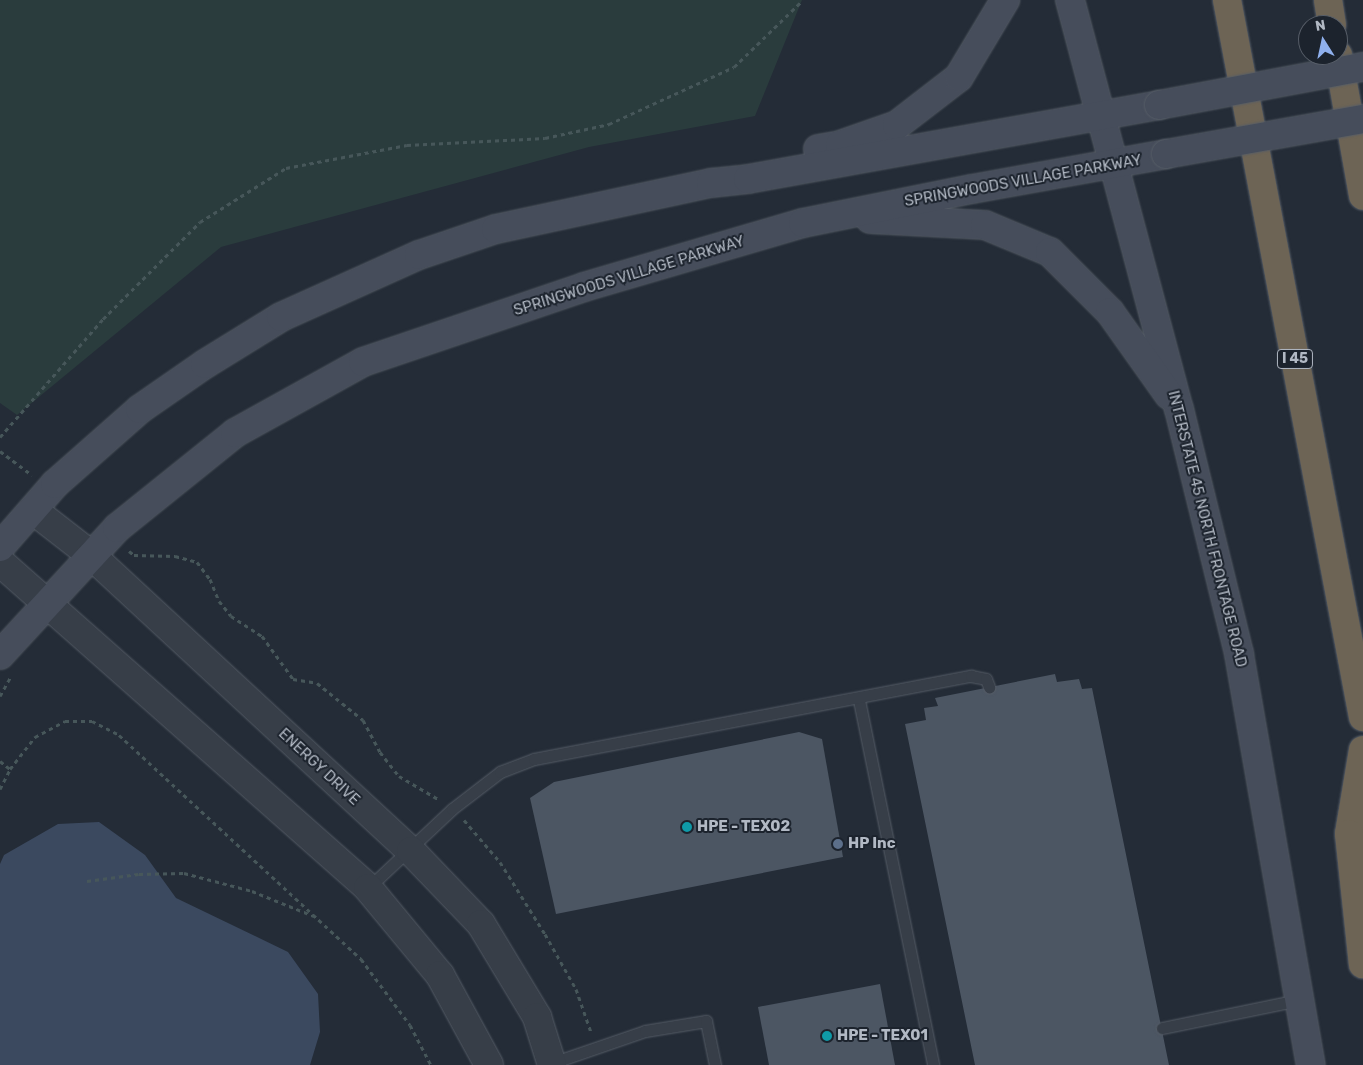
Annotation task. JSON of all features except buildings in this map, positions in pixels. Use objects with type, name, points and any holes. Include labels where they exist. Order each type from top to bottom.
[{"type":"highway","name":"I 45","points":[[1227,0],[1363,717]]},
{"type":"highway","points":[[1328,0],[1330,15]]},
{"type":"highway","points":[[1340,65],[1363,196]]},
{"type":"highway","points":[[1363,750],[1349,834],[1363,964]]},
{"type":"main road","points":[[711,183],[746,162],[840,146],[897,126],[959,77],[1004,0]]},
{"type":"main road","name":"INTERSTATE 45 NORTH FRONTAGE ROAD","points":[[1070,0],[1112,164],[1179,409],[1239,654],[1311,1065]]},
{"type":"main road","points":[[0,547],[51,489],[140,410],[205,364],[281,318],[349,284],[419,255],[496,229],[711,183],[748,180],[1363,67]]},
{"type":"main road","name":"SPRINGWOODS VILLAGE PARKWAY","points":[[0,655],[47,600],[110,535],[236,433],[363,362],[584,287],[831,217],[1363,119]]},
{"type":"main road","points":[[831,217],[984,225],[1050,252],[1110,312],[1179,409]]},
{"type":"street","name":"ENERGY DRIVE","points":[[33,510],[90,555],[411,851],[481,924],[537,1018],[552,1064]]},
{"type":"street","points":[[0,562],[47,600],[368,888],[440,975],[489,1065]]},
{"type":"lane","points":[[368,888],[411,851],[452,809],[500,772],[534,759],[860,700],[971,676],[986,679],[989,687]]},
{"type":"lane","points":[[860,700],[933,1065]]},
{"type":"lane","points":[[1162,1028],[1299,1000]]},
{"type":"lane","points":[[552,1064],[598,1046],[645,1031],[706,1021],[716,1065]]},
{"type":"path","points":[[0,437],[103,319],[200,222],[286,168],[406,145],[545,138],[609,124],[734,67],[803,0]]},
{"type":"path","points":[[0,451],[51,489]]},
{"type":"path","points":[[110,535],[134,555],[175,556],[197,562],[210,579],[219,602],[231,616],[262,636],[293,679],[318,683],[363,720],[380,752],[399,776],[452,809],[477,832],[500,862],[545,934],[576,989],[598,1046]]},
{"type":"path","points":[[0,789],[10,769],[35,737],[65,721],[92,721],[119,736],[361,959],[410,1025],[431,1065]]},
{"type":"path","points":[[0,761],[10,769]]},
{"type":"path","points":[[88,881],[139,874],[184,873],[252,891],[316,917]]},
{"type":"shaded area","points":[[0,0],[802,0],[755,116],[589,147],[221,247],[17,415],[0,403]]},
{"type":"water","points":[[99,822],[145,855],[176,898],[288,952],[318,994],[320,1032],[310,1065],[0,1065],[0,864],[4,855],[58,824]]},
{"type":"place","name":"HPE - TEX02","points":[[687,827]]},
{"type":"place","name":"HP Inc","points":[[838,844]]},
{"type":"place","name":"HPE - TEX01","points":[[827,1036]]}]
